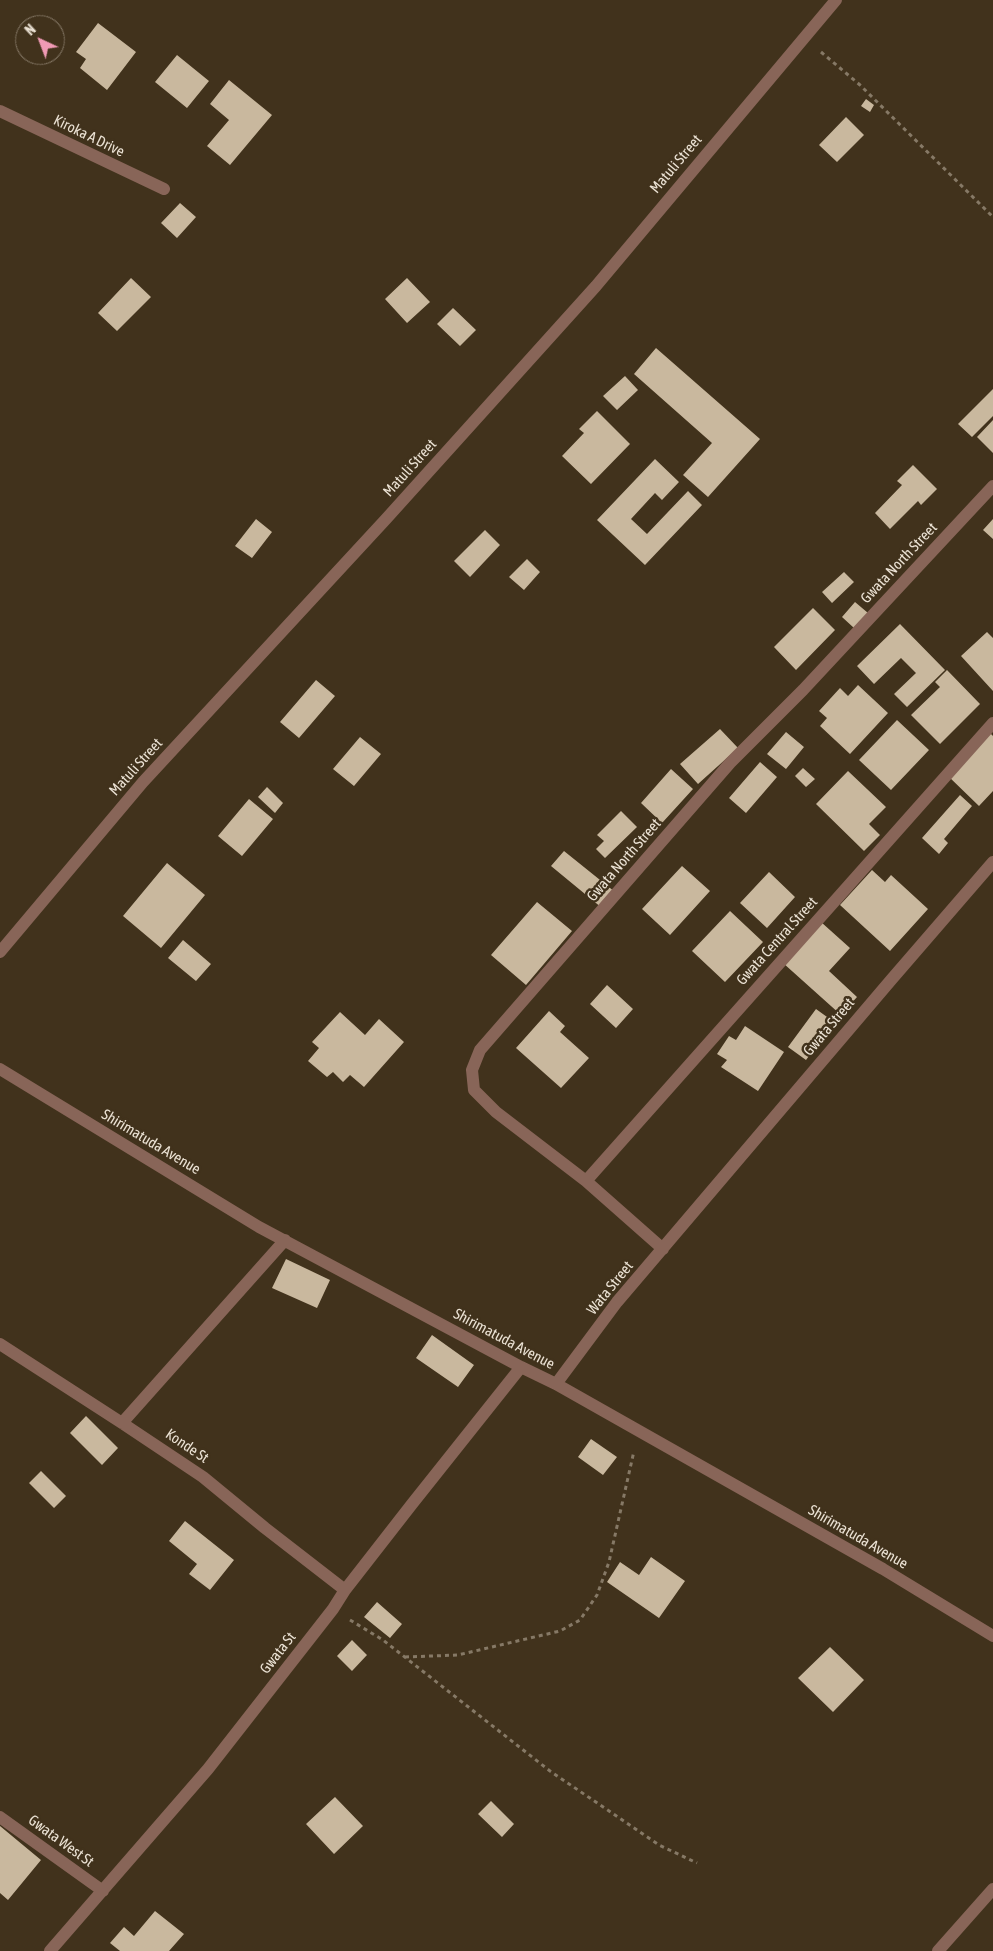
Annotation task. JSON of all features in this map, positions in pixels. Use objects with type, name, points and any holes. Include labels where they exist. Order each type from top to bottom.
[{"type":"street","name":"Matuli Street","points":[[0,952],[143,782],[386,519],[596,286],[836,0]]},
{"type":"street","name":"Kiroka A Drive","points":[[0,111],[164,190]]},
{"type":"street","name":"Gwata North Street","points":[[663,1249],[586,1181],[496,1112],[474,1090],[472,1070],[480,1050],[730,763],[803,690],[993,486]]},
{"type":"street","name":"Gwata Central Street","points":[[586,1181],[993,723]]},
{"type":"street","name":"Gwata Street","points":[[692,1214],[993,862]]},
{"type":"street","name":"Shirimatuda Avenue","points":[[0,1069],[259,1227],[520,1368],[556,1384],[883,1569],[993,1636]]},
{"type":"street","name":"Wata Street","points":[[556,1384],[617,1302],[692,1214]]},
{"type":"street","points":[[122,1422],[284,1240]]},
{"type":"street","name":"Konde St","points":[[0,1344],[204,1477],[265,1528],[345,1590]]},
{"type":"street","name":"Gwata St","points":[[50,1951],[208,1769],[333,1609],[345,1590],[520,1368]]},
{"type":"street","name":"Gwata West St","points":[[0,1816],[103,1891]]},
{"type":"street","points":[[938,1951],[993,1889]]},
{"type":"path","points":[[804,37],[860,85],[993,217]]},
{"type":"path","points":[[404,1657],[458,1655],[560,1631],[580,1620],[597,1595],[609,1562],[638,1431]]},
{"type":"path","points":[[333,1609],[383,1640],[550,1771],[659,1845],[697,1863]]},
{"type":"building","points":[[98,23],[136,52],[107,90],[80,68],[86,59],[76,52]]},
{"type":"building","points":[[177,55],[209,81],[187,108],[155,82]]},
{"type":"building","points":[[229,80],[272,115],[230,165],[207,146],[229,120],[210,104]]},
{"type":"building","points":[[866,99],[874,105],[870,112],[861,106]]},
{"type":"building","points":[[846,117],[864,135],[837,162],[819,145]]},
{"type":"building","points":[[180,203],[196,217],[177,238],[161,223]]},
{"type":"building","points":[[131,278],[151,297],[117,331],[98,313]]},
{"type":"building","points":[[407,278],[430,302],[407,323],[385,299]]},
{"type":"building","points":[[453,308],[476,330],[460,346],[437,324]]},
{"type":"building","points":[[656,348],[760,439],[708,497],[683,475],[712,443],[634,374]]},
{"type":"building","points":[[625,376],[638,390],[617,410],[603,396]]},
{"type":"building","points":[[993,389],[993,416],[972,437],[958,424]]},
{"type":"building","points":[[597,411],[630,444],[591,484],[562,456],[584,433],[579,429]]},
{"type":"building","points":[[993,420],[993,453],[977,437]]},
{"type":"building","points":[[655,459],[679,482],[662,500],[655,493],[631,519],[647,534],[688,491],[702,505],[645,565],[597,520]]},
{"type":"building","points":[[913,465],[937,489],[921,505],[918,501],[890,529],[875,513],[902,485],[897,481]]},
{"type":"building","points":[[256,519],[272,532],[252,558],[235,546]]},
{"type":"building","points":[[993,519],[993,539],[983,530]]},
{"type":"building","points":[[485,530],[500,545],[470,577],[454,561]]},
{"type":"building","points":[[527,559],[540,572],[524,590],[509,577]]},
{"type":"building","points":[[844,572],[854,582],[832,603],[822,592]]},
{"type":"building","points":[[855,602],[868,613],[854,628],[842,617]]},
{"type":"building","points":[[813,608],[835,630],[796,670],[774,647]]},
{"type":"building","points":[[900,624],[945,670],[907,707],[894,694],[916,673],[901,658],[874,684],[857,666]]},
{"type":"building","points":[[987,632],[993,638],[993,691],[961,656]]},
{"type":"building","points":[[947,670],[980,704],[940,744],[911,715],[940,687],[935,682]]},
{"type":"building","points":[[316,680],[335,696],[299,738],[280,722]]},
{"type":"building","points":[[858,685],[888,713],[850,754],[820,726],[827,718],[819,711],[840,688],[848,696]]},
{"type":"building","points":[[897,720],[929,750],[891,790],[859,760]]},
{"type":"building","points":[[720,729],[738,748],[698,784],[680,764]]},
{"type":"building","points":[[786,732],[804,747],[786,769],[767,754]]},
{"type":"building","points":[[989,732],[993,736],[993,791],[979,806],[947,775]]},
{"type":"building","points":[[360,737],[381,754],[354,786],[333,769]]},
{"type":"building","points":[[760,762],[777,777],[746,813],[729,798]]},
{"type":"building","points":[[803,768],[815,779],[806,787],[795,776]]},
{"type":"building","points":[[671,769],[693,789],[662,823],[641,803]]},
{"type":"building","points":[[848,771],[886,807],[869,824],[880,835],[864,851],[816,804]]},
{"type":"building","points":[[267,787],[283,803],[275,813],[258,797]]},
{"type":"building","points":[[960,795],[972,806],[944,839],[948,843],[939,854],[922,838]]},
{"type":"building","points":[[249,799],[273,819],[242,856],[218,836]]},
{"type":"building","points":[[621,811],[637,827],[605,858],[596,849],[604,841],[597,835]]},
{"type":"building","points":[[564,851],[615,892],[602,908],[551,866]]},
{"type":"building","points":[[167,863],[205,895],[161,948],[123,916]]},
{"type":"building","points":[[682,866],[710,891],[670,935],[642,909]]},
{"type":"building","points":[[872,870],[885,882],[891,875],[928,909],[890,951],[840,905]]},
{"type":"building","points":[[769,872],[795,897],[767,928],[740,903]]},
{"type":"building","points":[[537,902],[572,931],[526,985],[491,955]]},
{"type":"building","points":[[730,911],[763,942],[725,982],[692,951]]},
{"type":"building","points":[[821,922],[850,948],[829,971],[857,997],[841,1015],[783,963]]},
{"type":"building","points":[[183,940],[211,964],[196,981],[168,958]]},
{"type":"building","points":[[607,985],[633,1009],[616,1028],[590,1004]]},
{"type":"building","points":[[816,1009],[834,1022],[806,1060],[788,1047]]},
{"type":"building","points":[[549,1011],[565,1026],[560,1032],[589,1058],[561,1088],[516,1048]]},
{"type":"building","points":[[340,1012],[365,1035],[379,1019],[404,1042],[364,1087],[350,1075],[343,1082],[333,1072],[327,1077],[308,1061],[319,1048],[312,1042]]},
{"type":"building","points":[[745,1026],[784,1052],[758,1091],[721,1067],[727,1060],[717,1054],[729,1036],[736,1040]]},
{"type":"building","points":[[286,1259],[330,1280],[317,1308],[272,1288]]},
{"type":"building","points":[[432,1335],[474,1365],[458,1387],[416,1358]]},
{"type":"building","points":[[86,1416],[118,1448],[102,1465],[70,1433]]},
{"type":"building","points":[[591,1439],[617,1457],[603,1475],[578,1457]]},
{"type":"building","points":[[41,1471],[66,1496],[54,1508],[29,1483]]},
{"type":"building","points":[[185,1521],[234,1560],[210,1590],[189,1574],[197,1564],[169,1541]]},
{"type":"building","points":[[651,1557],[685,1581],[659,1618],[607,1582],[620,1562],[639,1575]]},
{"type":"building","points":[[377,1602],[402,1624],[390,1638],[364,1617]]},
{"type":"building","points":[[352,1640],[367,1655],[352,1671],[337,1656]]},
{"type":"building","points":[[830,1647],[864,1680],[833,1712],[798,1678]]},
{"type":"building","points":[[335,1797],[363,1826],[334,1854],[306,1824]]},
{"type":"building","points":[[491,1801],[514,1824],[502,1837],[478,1814]]},
{"type":"building","points":[[0,1826],[41,1860],[8,1900],[0,1893]]},
{"type":"building","points":[[155,1911],[184,1934],[169,1951],[120,1951],[110,1943],[124,1927],[134,1936]]}]
